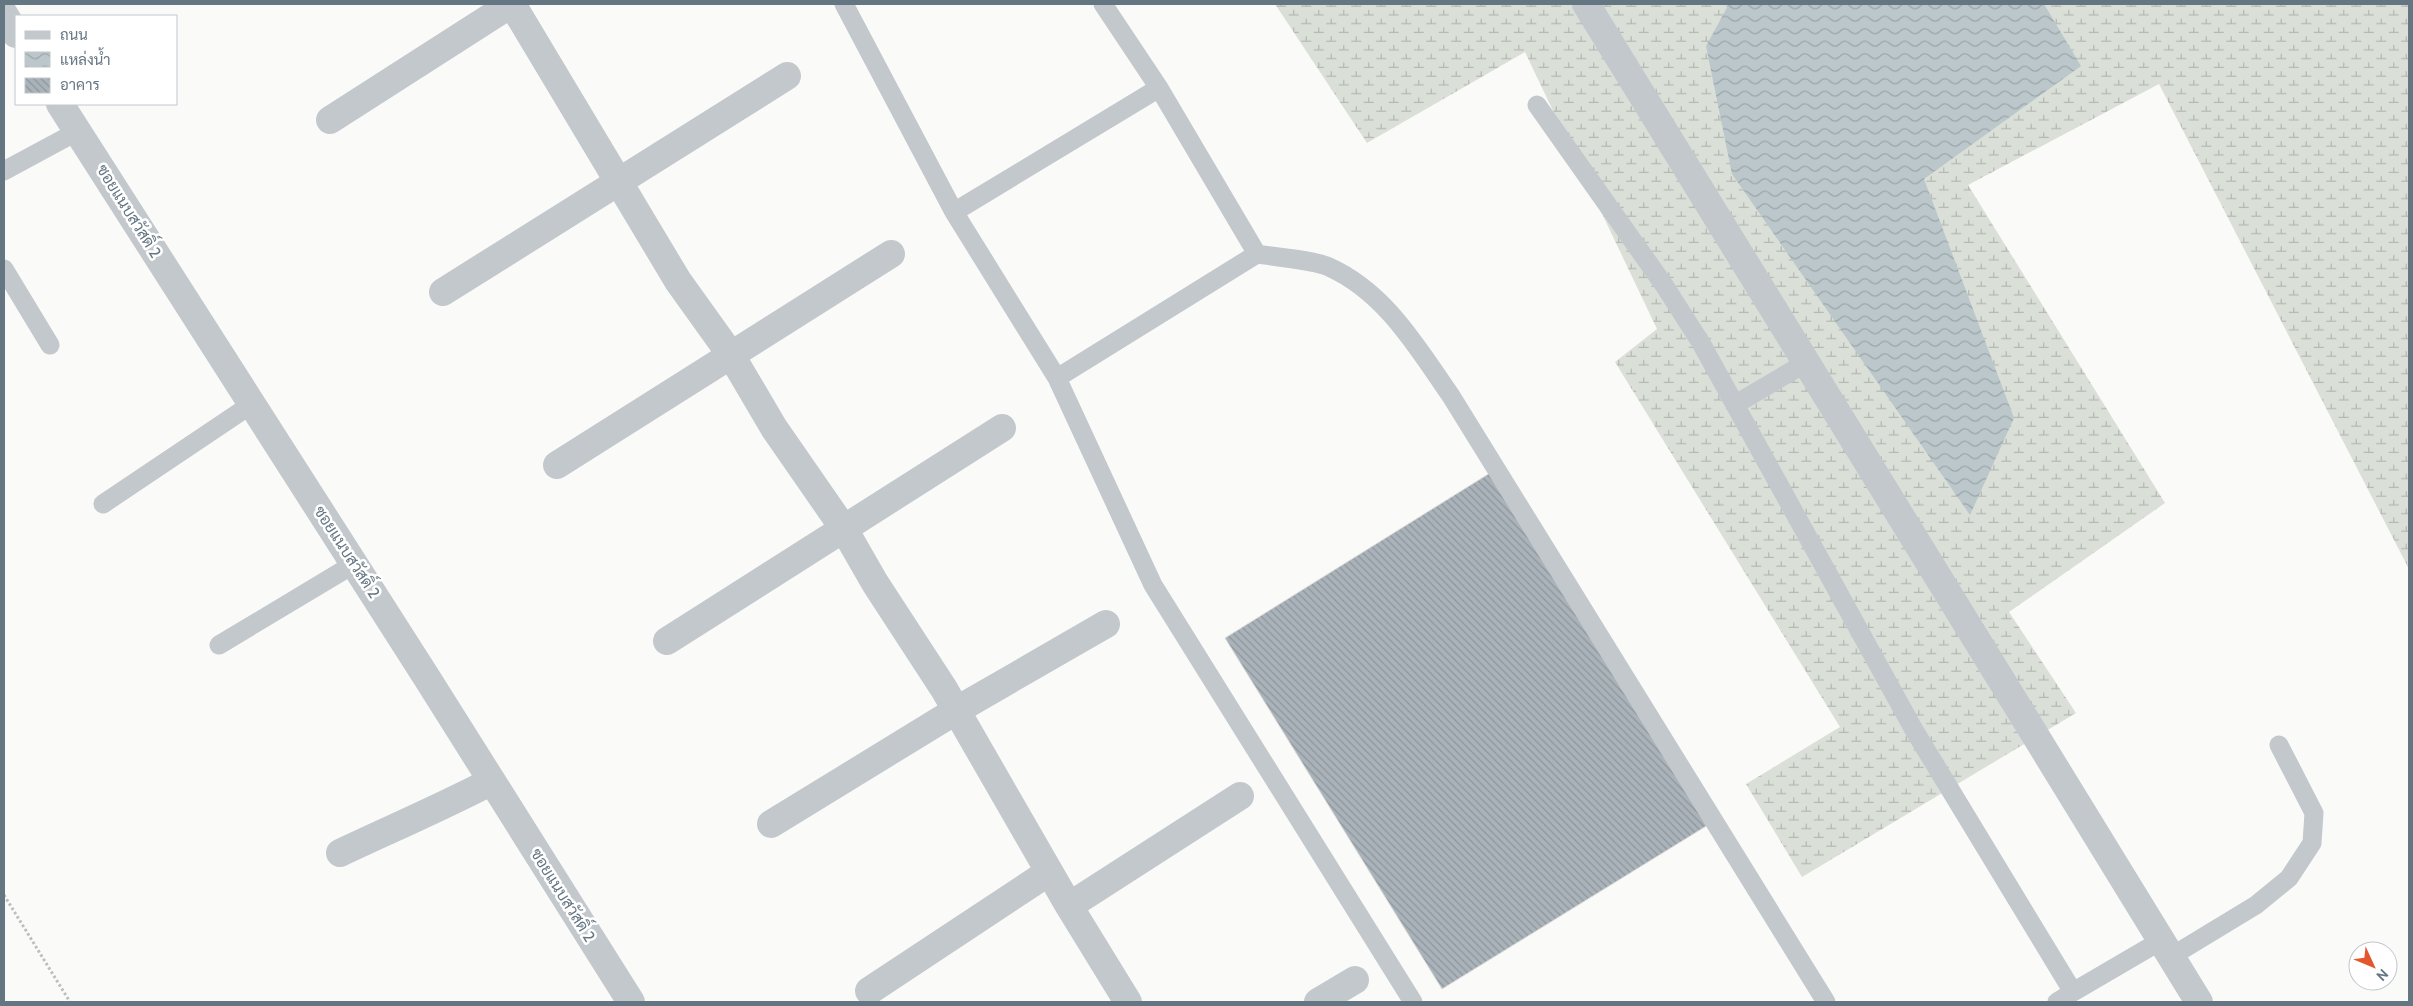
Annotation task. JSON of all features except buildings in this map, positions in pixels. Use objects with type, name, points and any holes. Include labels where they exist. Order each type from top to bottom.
[{"type":"street","points":[[330,120],[512,4],[678,281],[731,355],[774,428],[844,529],[875,583],[957,710],[1069,906],[1128,1002]]},
{"type":"street","points":[[1586,4],[2199,1002]]},
{"type":"street","points":[[4,14],[15,32]]},
{"type":"street","points":[[443,292],[788,76]]},
{"type":"street","name":"ซอยแนบสวัสดิ์ 2","points":[[61,105],[631,1002]]},
{"type":"street","points":[[558,465],[891,254]]},
{"type":"street","points":[[667,641],[1002,428]]},
{"type":"street","points":[[770,824],[957,710],[1106,624]]},
{"type":"street","points":[[340,853],[410,820],[443,807],[492,782]]},
{"type":"street","points":[[1069,906],[1240,796]]},
{"type":"street","points":[[869,991],[1050,872]]},
{"type":"street","points":[[1318,1002],[1355,980]]},
{"type":"lane","points":[[844,4],[954,212],[1057,378],[1153,585],[1413,1002]]},
{"type":"lane","points":[[1103,4],[1159,88],[1257,254]]},
{"type":"lane","points":[[954,212],[1159,88]]},
{"type":"lane","points":[[1536,105],[1664,285],[1701,343],[1914,730],[2073,992]]},
{"type":"lane","points":[[4,171],[78,131]]},
{"type":"lane","points":[[1057,378],[1257,254],[1328,266],[1371,293],[1409,336],[1451,396],[1826,1002]]},
{"type":"lane","points":[[4,269],[50,346]]},
{"type":"lane","points":[[1736,404],[1807,362]]},
{"type":"lane","points":[[103,504],[252,404]]},
{"type":"lane","points":[[220,645],[354,564]]},
{"type":"lane","points":[[2057,1002],[2073,992],[2256,905],[2289,878],[2312,843],[2314,813],[2279,744]]},
{"type":"path","points":[[4,895],[70,1002]]},
{"type":"green space","points":[[1275,4],[2409,4],[2409,569],[2159,84],[1968,185],[2165,503],[2009,612],[2076,713],[1802,877],[1746,784],[1840,727],[1615,362],[1657,329],[1525,52],[1367,143]]},
{"type":"water","points":[[1729,4],[2044,4],[2081,66],[1924,179],[2014,418],[1970,515],[1732,174],[1706,46]]}]
